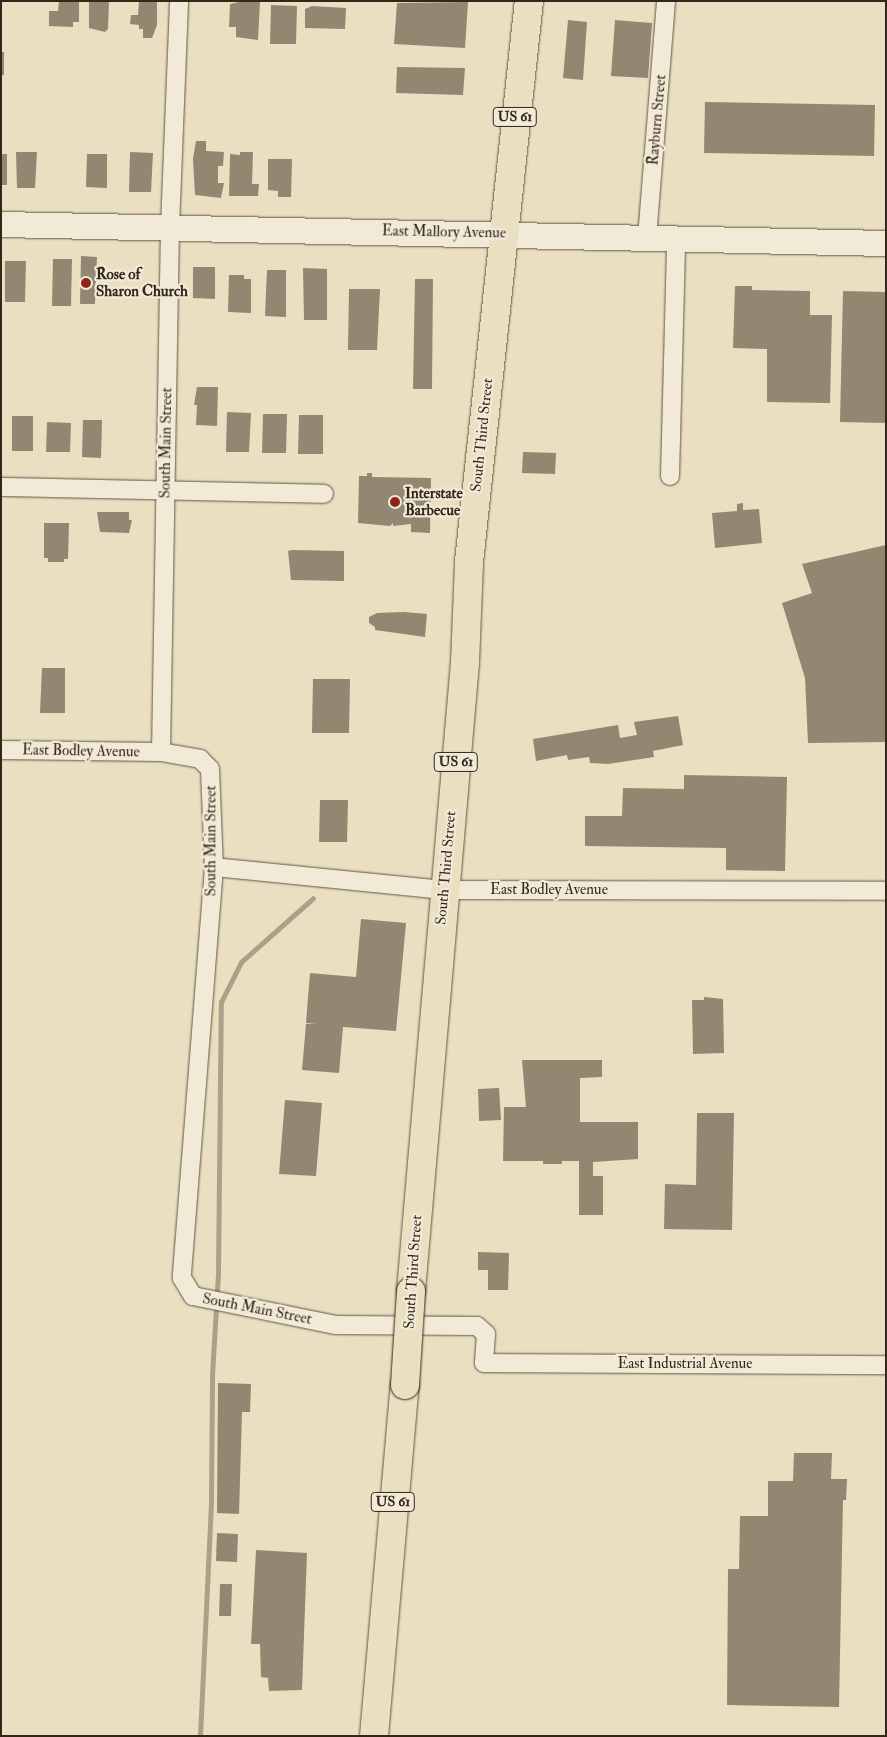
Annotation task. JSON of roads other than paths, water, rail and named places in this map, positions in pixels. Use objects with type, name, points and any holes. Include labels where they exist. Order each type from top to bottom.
[{"type":"main road","name":"South Third Street","points":[[374,1736],[405,1385],[444,890],[465,663],[469,562],[502,233],[529,1]]},
{"type":"main road","name":"East Mallory Avenue","points":[[1,224],[502,233],[886,243]]},
{"type":"street","name":"South Main Street","points":[[179,1],[170,227],[161,752],[200,759],[210,769],[214,867],[182,1278],[194,1296],[336,1325],[477,1326],[486,1334],[484,1363]]},
{"type":"street","name":"Rayburn Street","points":[[647,238],[666,1]]},
{"type":"street","points":[[670,476],[676,239]]},
{"type":"street","points":[[1,487],[324,494]]},
{"type":"street","name":"East Bodley Avenue","points":[[1,750],[161,752]]},
{"type":"street","name":"East Bodley Avenue","points":[[214,867],[444,890],[886,891]]},
{"type":"street","name":"East Industrial Avenue","points":[[484,1363],[886,1365]]},
{"type":"waterway","points":[[200,1736],[211,1499],[212,1375],[218,1273],[221,1002],[241,962],[313,898]]},
{"type":"place","name":"Rose of Sharon Church","points":[[86,283]]},
{"type":"place","name":"Interstate Barbecue","points":[[395,502]]}]
